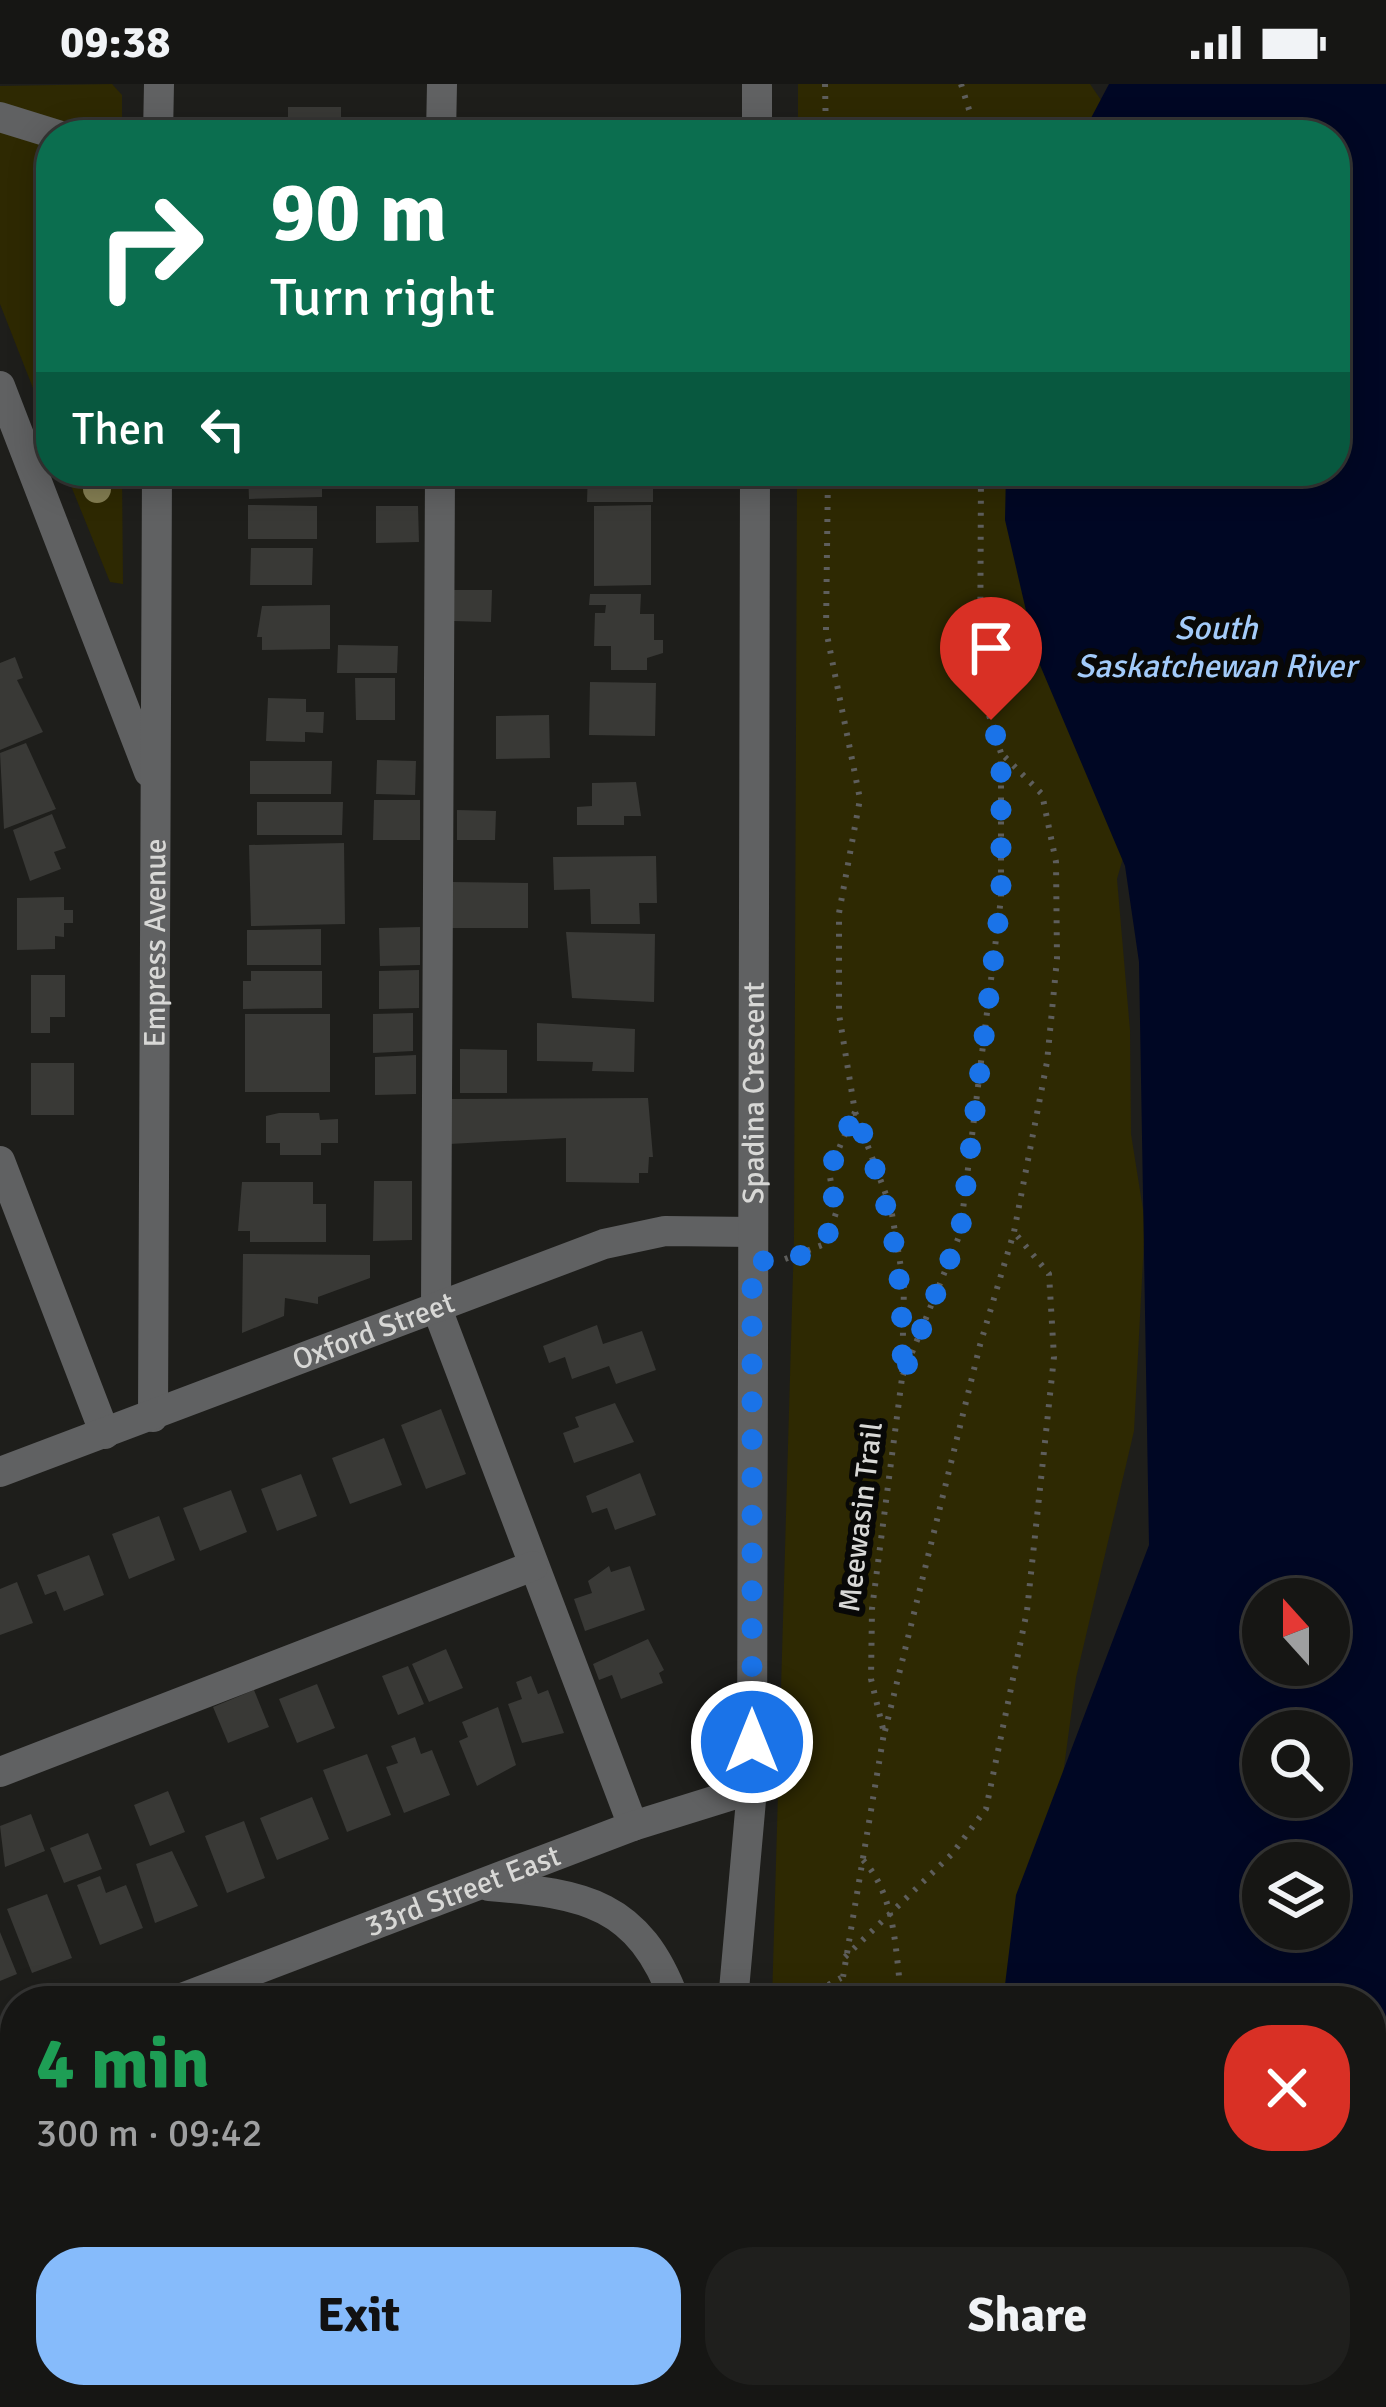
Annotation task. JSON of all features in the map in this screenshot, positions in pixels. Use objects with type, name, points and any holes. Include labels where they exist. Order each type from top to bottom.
[{"type":"street","points":[[158,84],[158,120]]},
{"type":"street","points":[[442,84],[442,120]]},
{"type":"street","points":[[757,84],[757,120]]},
{"type":"street","points":[[0,118],[36,129]]},
{"type":"street","points":[[0,386],[36,480]]},
{"type":"street","points":[[38,486],[156,792]]},
{"type":"street","name":"Empress Avenue","points":[[153,1417],[157,486]]},
{"type":"street","points":[[440,486],[436,1306],[633,1826]]},
{"type":"street","name":"Spadina Crescent","points":[[735,1986],[752,1789],[755,486]]},
{"type":"street","points":[[0,1161],[105,1433]]},
{"type":"street","name":"Oxford Street","points":[[0,1472],[604,1244],[665,1231],[753,1247]]},
{"type":"street","points":[[0,1772],[533,1566]]},
{"type":"street","name":"33rd Street East","points":[[213,1986],[633,1826],[752,1789]]},
{"type":"street","points":[[477,1885],[549,1891],[618,1912],[640,1930],[670,1986]]},
{"type":"path","points":[[825,84],[826,120]]},
{"type":"path","points":[[961,84],[972,120]]},
{"type":"path","name":"Meewasin Trail","points":[[828,486],[826,630],[860,799],[839,913],[839,1014],[855,1112],[891,1208],[904,1286],[902,1378],[872,1609],[871,1679],[884,1733],[840,1986]]},
{"type":"path","points":[[902,1378],[960,1234],[1001,898],[1001,753],[980,687],[981,486]]},
{"type":"path","points":[[884,1733],[980,1345],[1015,1232],[1047,1062],[1057,959],[1056,862],[1042,794],[1001,753]]},
{"type":"path","points":[[753,1247],[795,1258],[824,1244],[836,1213],[829,1171],[855,1112]]},
{"type":"path","points":[[843,1959],[952,1854],[986,1808],[1027,1611],[1054,1357],[1049,1274],[1015,1232]]},
{"type":"path","points":[[862,1860],[880,1879],[900,1986]]},
{"type":"path","points":[[826,1986],[841,1978]]},
{"type":"shaded area","points":[[112,84],[122,95],[122,120],[36,120],[36,396],[0,304],[0,86]]},
{"type":"shaded area","points":[[798,84],[1090,84],[1115,120],[798,120]]},
{"type":"shaded area","points":[[71,486],[122,486],[123,584],[110,582]]},
{"type":"shaded area","points":[[797,486],[1052,486],[1129,837],[1117,879],[1130,1030],[1131,1134],[1145,1222],[1134,1431],[1076,1678],[1050,1872],[1013,1986],[772,1986],[794,1238]]},
{"type":"water","name":"South Saskatchewan River","points":[[1109,84],[1386,84],[1386,1986],[1005,1986],[1016,1895],[1149,1545],[1139,962],[1125,866],[1037,658],[1005,520],[1006,486],[1350,486],[1350,120],[1090,120]]},
{"type":"building","points":[[288,107],[341,107],[341,117],[360,117],[360,120],[288,120]]},
{"type":"building","points":[[249,486],[322,486],[322,497],[249,499]]},
{"type":"building","points":[[588,486],[653,486],[653,502],[587,502]]},
{"type":"building","points":[[248,505],[317,506],[317,539],[248,539]]},
{"type":"building","points":[[651,505],[651,585],[594,586],[594,506]]},
{"type":"building","points":[[376,506],[418,506],[419,542],[376,543]]},
{"type":"building","points":[[251,548],[313,548],[312,585],[250,585]]},
{"type":"building","points":[[454,590],[492,590],[491,622],[453,621]]},
{"type":"building","points":[[590,594],[641,594],[640,614],[654,614],[654,640],[663,640],[663,653],[647,658],[647,670],[611,670],[611,646],[594,646],[595,613],[605,613],[606,605],[589,605]]},
{"type":"building","points":[[330,605],[330,649],[262,650],[262,637],[257,637],[262,606]]},
{"type":"building","points":[[338,645],[398,646],[397,673],[337,673]]},
{"type":"building","points":[[15,657],[23,678],[17,680],[43,732],[0,750],[0,663]]},
{"type":"building","points":[[355,678],[395,678],[395,720],[356,720]]},
{"type":"building","points":[[590,682],[656,683],[655,736],[589,735]]},
{"type":"building","points":[[268,698],[306,699],[306,712],[324,712],[323,733],[305,732],[305,742],[266,741]]},
{"type":"building","points":[[549,715],[550,758],[496,759],[496,716]]},
{"type":"building","points":[[26,743],[56,809],[4,829],[0,753]]},
{"type":"building","points":[[377,760],[416,761],[415,795],[376,794]]},
{"type":"building","points":[[250,761],[332,761],[331,794],[250,794]]},
{"type":"building","points":[[636,782],[641,816],[624,816],[624,825],[577,825],[577,807],[592,806],[592,783]]},
{"type":"building","points":[[374,800],[420,800],[420,840],[373,840]]},
{"type":"building","points":[[257,802],[343,802],[342,835],[257,835]]},
{"type":"building","points":[[457,810],[496,811],[495,840],[457,840]]},
{"type":"building","points":[[52,814],[66,848],[54,852],[61,869],[30,881],[13,830]]},
{"type":"building","points":[[344,843],[345,924],[251,926],[249,845]]},
{"type":"building","points":[[656,856],[657,903],[639,903],[640,924],[591,924],[590,889],[554,890],[553,857]]},
{"type":"building","points":[[451,882],[528,883],[528,928],[452,928]]},
{"type":"building","points":[[64,897],[64,910],[73,910],[73,923],[64,923],[64,937],[55,936],[55,949],[17,950],[17,898]]},
{"type":"building","points":[[420,927],[420,965],[380,966],[379,928]]},
{"type":"building","points":[[321,929],[321,965],[247,965],[247,930]]},
{"type":"building","points":[[566,932],[655,934],[654,1002],[572,998]]},
{"type":"building","points":[[419,970],[419,1008],[379,1009],[379,971]]},
{"type":"building","points":[[251,971],[322,971],[322,1008],[243,1009],[243,981],[251,981]]},
{"type":"building","points":[[31,975],[65,975],[65,1017],[50,1017],[50,1033],[31,1033]]},
{"type":"building","points":[[413,1013],[413,1051],[373,1053],[373,1014]]},
{"type":"building","points":[[245,1014],[330,1014],[330,1092],[245,1092]]},
{"type":"building","points":[[537,1023],[635,1029],[634,1072],[592,1071],[593,1062],[537,1061]]},
{"type":"building","points":[[460,1049],[507,1050],[507,1093],[460,1093]]},
{"type":"building","points":[[416,1055],[416,1094],[375,1095],[375,1057]]},
{"type":"building","points":[[31,1063],[74,1063],[74,1115],[31,1115]]},
{"type":"building","points":[[648,1098],[653,1157],[649,1157],[648,1173],[639,1173],[639,1183],[566,1182],[566,1138],[449,1144],[449,1099]]},
{"type":"building","points":[[319,1113],[320,1120],[338,1119],[338,1143],[321,1143],[321,1155],[280,1155],[280,1143],[266,1143],[266,1116]]},
{"type":"building","points":[[374,1181],[412,1181],[412,1240],[373,1241]]},
{"type":"building","points":[[242,1182],[313,1182],[313,1204],[326,1204],[326,1242],[250,1242],[250,1231],[238,1231]]},
{"type":"building","points":[[243,1254],[370,1255],[370,1278],[318,1297],[318,1304],[285,1298],[284,1316],[242,1333]]},
{"type":"building","points":[[597,1325],[603,1344],[642,1331],[656,1370],[616,1384],[609,1366],[572,1379],[565,1357],[549,1363],[543,1346]]},
{"type":"building","points":[[615,1403],[634,1442],[574,1463],[563,1433],[579,1427],[575,1417]]},
{"type":"building","points":[[441,1409],[466,1474],[426,1489],[401,1425]]},
{"type":"building","points":[[384,1438],[402,1485],[350,1504],[332,1458]]},
{"type":"building","points":[[640,1473],[656,1515],[615,1530],[607,1508],[592,1513],[586,1496]]},
{"type":"building","points":[[301,1474],[317,1516],[277,1531],[261,1489]]},
{"type":"building","points":[[231,1490],[247,1532],[200,1551],[183,1508]]},
{"type":"building","points":[[159,1516],[175,1560],[129,1579],[112,1534]]},
{"type":"building","points":[[89,1555],[104,1595],[64,1611],[56,1591],[45,1595],[37,1575]]},
{"type":"building","points":[[609,1566],[611,1572],[630,1566],[645,1610],[585,1631],[574,1599],[592,1593],[588,1581]]},
{"type":"building","points":[[17,1582],[33,1623],[0,1635],[0,1589]]},
{"type":"building","points":[[648,1639],[664,1670],[659,1673],[663,1683],[621,1699],[612,1675],[599,1680],[593,1664]]},
{"type":"building","points":[[446,1649],[463,1688],[429,1702],[412,1664]]},
{"type":"building","points":[[408,1666],[424,1704],[398,1715],[382,1676]]},
{"type":"building","points":[[531,1676],[538,1694],[548,1690],[564,1733],[522,1743],[508,1704],[522,1699],[516,1682]]},
{"type":"building","points":[[317,1684],[335,1728],[297,1743],[279,1699]]},
{"type":"building","points":[[254,1690],[269,1727],[228,1743],[213,1707]]},
{"type":"building","points":[[498,1707],[516,1765],[477,1786],[459,1741],[468,1737],[462,1722]]},
{"type":"building","points":[[415,1737],[421,1754],[432,1750],[450,1795],[404,1813],[386,1767],[398,1763],[391,1746]]},
{"type":"building","points":[[367,1754],[391,1815],[347,1832],[323,1770]]},
{"type":"building","points":[[168,1791],[185,1832],[150,1846],[134,1805]]},
{"type":"building","points":[[312,1797],[329,1839],[277,1860],[260,1818]]},
{"type":"building","points":[[31,1814],[45,1851],[5,1867],[0,1826]]},
{"type":"building","points":[[244,1821],[265,1878],[227,1893],[205,1836]]},
{"type":"building","points":[[88,1833],[102,1869],[64,1883],[50,1848]]},
{"type":"building","points":[[172,1851],[198,1906],[155,1923],[136,1864]]},
{"type":"building","points":[[100,1876],[106,1893],[126,1885],[143,1928],[100,1945],[77,1885]]},
{"type":"building","points":[[47,1894],[72,1958],[32,1973],[7,1909]]},
{"type":"building","points":[[0,1932],[17,1974],[0,1981]]},
{"type":"route","points":[[752,1742],[752,1262],[795,1258],[824,1244],[836,1213],[829,1171],[855,1112],[891,1208],[904,1286],[902,1378],[960,1234],[1001,898],[1001,753],[991,720]]}]
